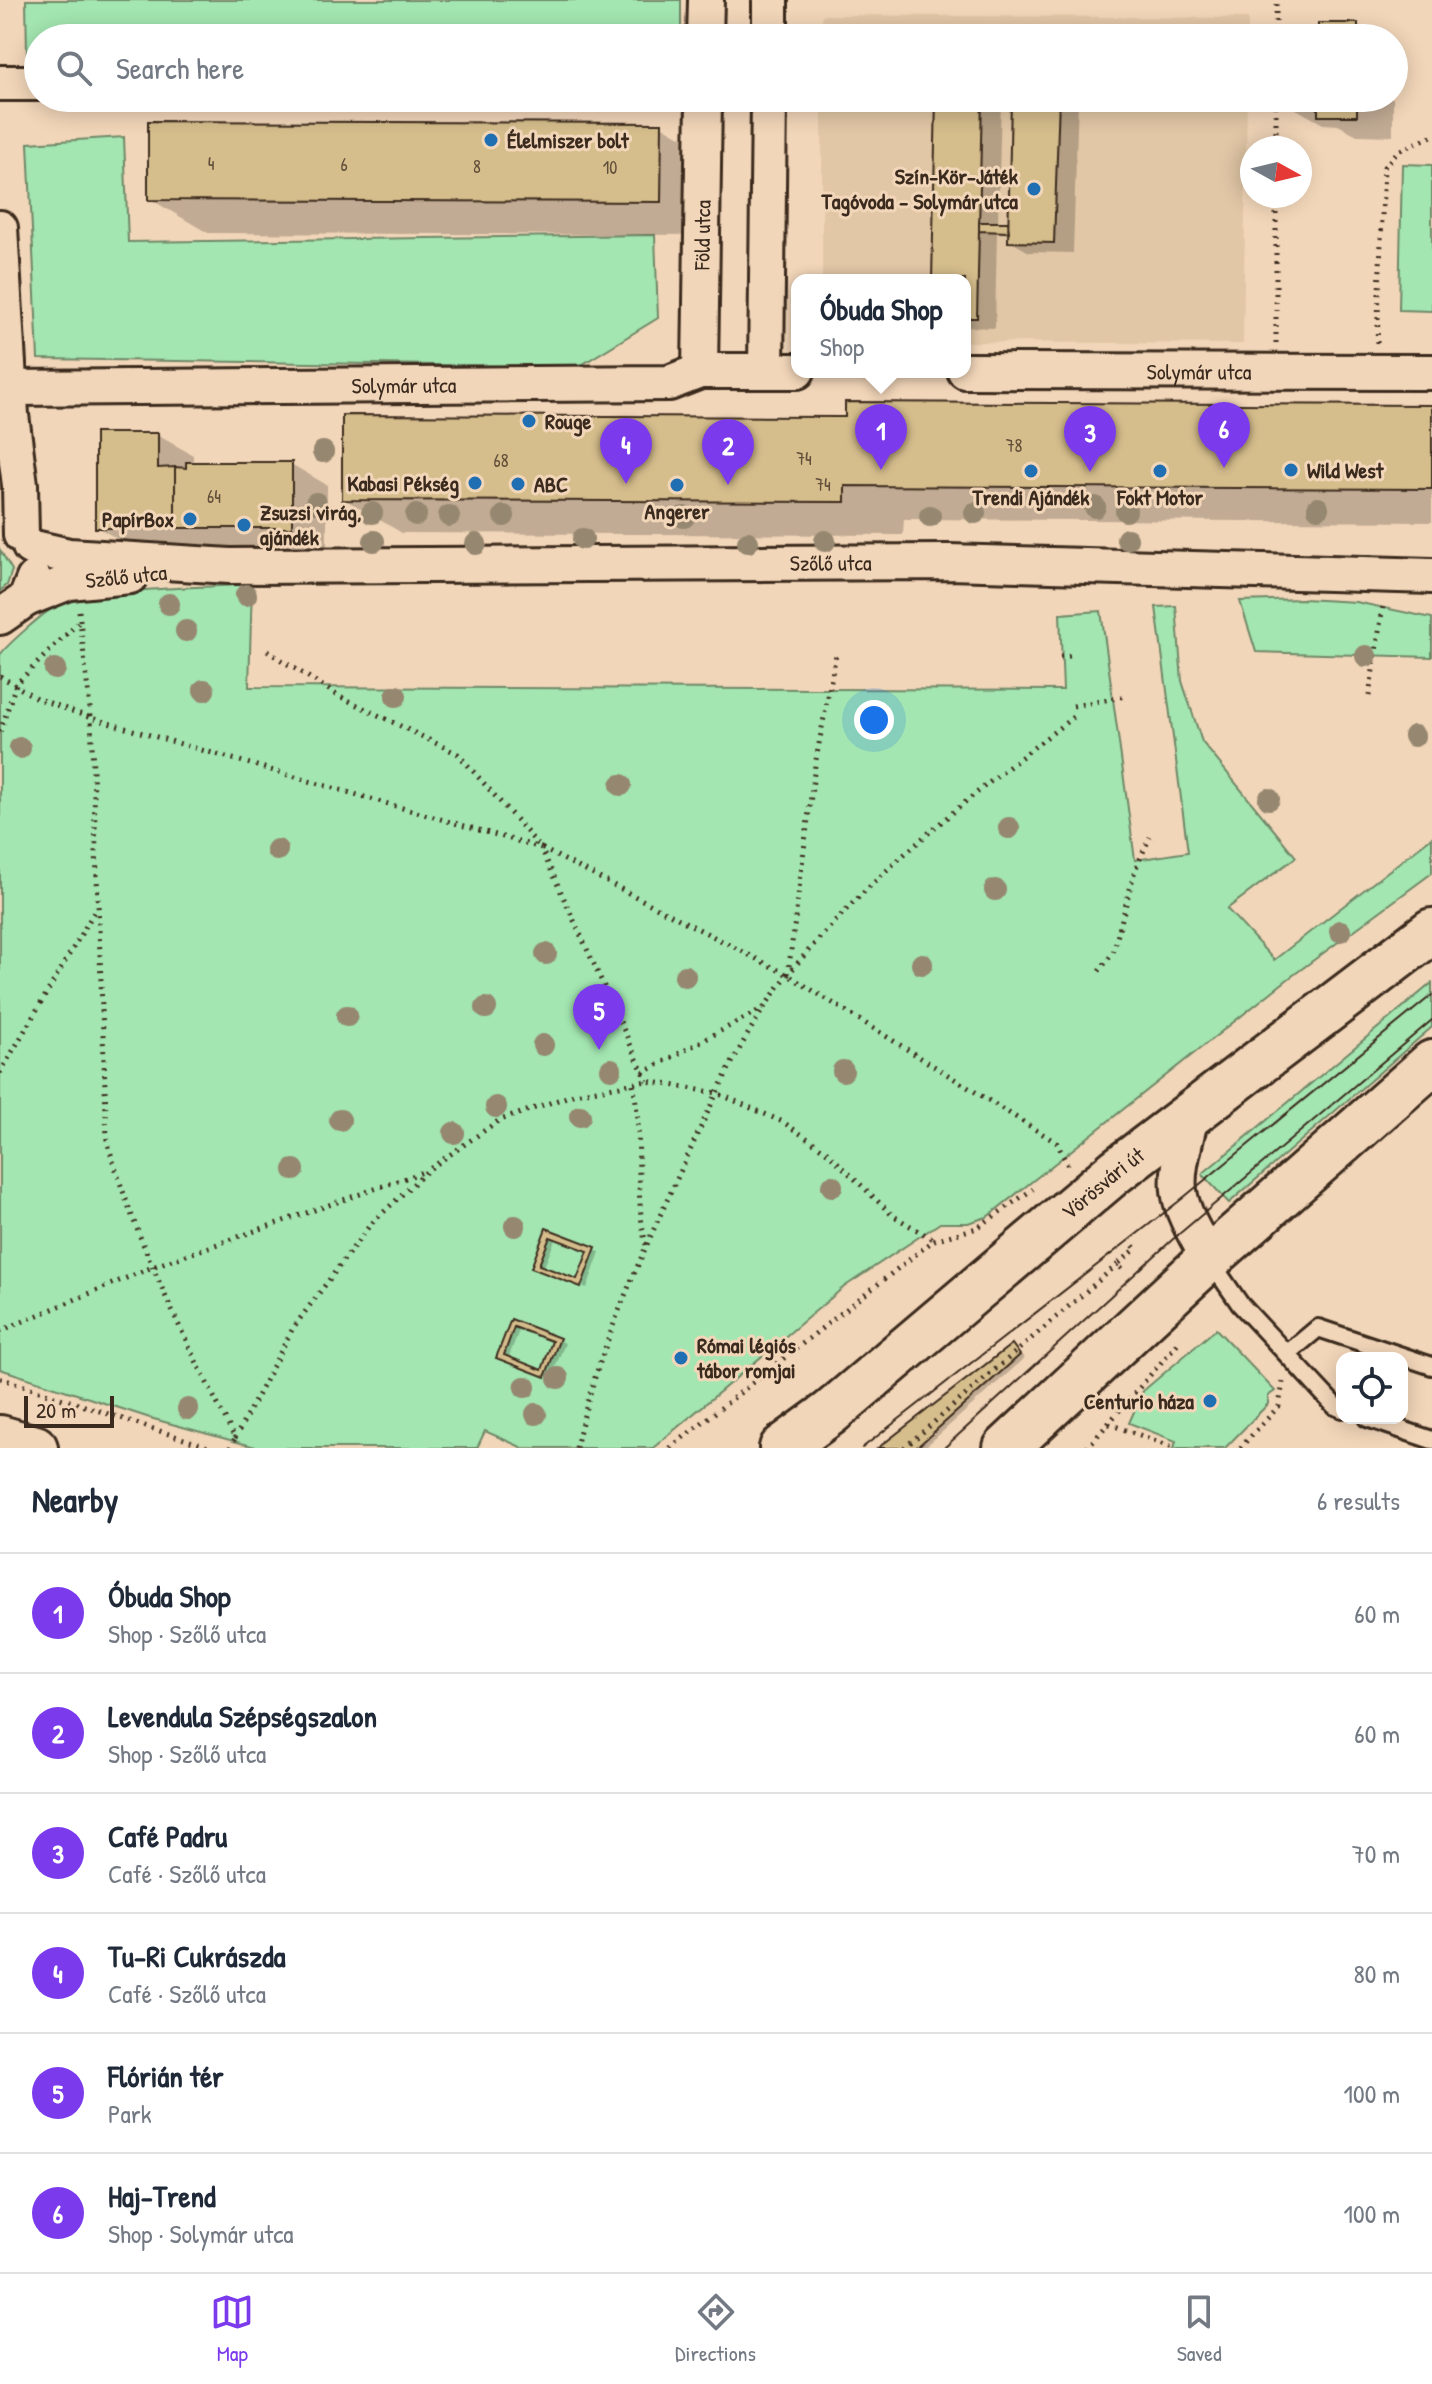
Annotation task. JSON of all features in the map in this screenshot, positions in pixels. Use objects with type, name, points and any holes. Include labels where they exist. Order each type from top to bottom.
[{"type":"main road","name":"Vörösvári út","points":[[782,1448],[842,1403],[1029,1242],[1192,1112],[1432,931]]},
{"type":"main road","points":[[1006,1448],[1209,1259],[1432,1063]]},
{"type":"main road","points":[[0,1438],[35,1448]]},
{"type":"street","points":[[705,24],[706,0]]},
{"type":"street","points":[[770,0],[770,24]]},
{"type":"street","points":[[0,83],[24,83]]},
{"type":"street","name":"Föld utca","points":[[700,371],[704,112]]},
{"type":"street","points":[[770,112],[782,371]]},
{"type":"street","points":[[0,228],[11,401],[20,485],[17,535],[35,573],[11,615]]},
{"type":"street","name":"Solymár utca","points":[[11,401],[669,383],[700,371],[782,371]]},
{"type":"street","name":"Solymár utca","points":[[971,371],[1432,372]]},
{"type":"street","points":[[0,466],[11,401]]},
{"type":"street","name":"Szőlő utca","points":[[17,535],[69,556],[230,566],[949,562],[1432,576]]},
{"type":"street","name":"Szőlő utca","points":[[11,615],[69,582],[230,566]]},
{"type":"street","points":[[1192,1112],[1176,1189],[1178,1202],[1209,1259]]},
{"type":"lane","points":[[1209,1259],[1240,1304],[1336,1406]]},
{"type":"lane","points":[[1287,1354],[1318,1328],[1432,1366]]},
{"type":"lane","points":[[1385,1424],[1432,1440]]},
{"type":"path","points":[[1276,0],[1276,24]]},
{"type":"path","points":[[1276,112],[1276,136]]},
{"type":"path","points":[[1377,372],[1384,167],[1398,151],[1432,136]]},
{"type":"path","points":[[1276,208],[1276,372]]},
{"type":"path","points":[[69,582],[82,619],[91,718],[107,1140],[117,1176],[155,1266],[235,1438]]},
{"type":"path","points":[[1369,696],[1383,612]]},
{"type":"path","points":[[0,732],[16,684],[82,619]]},
{"type":"path","points":[[267,651],[337,695],[458,754],[541,848],[647,1081]]},
{"type":"path","points":[[788,975],[815,765],[836,654]]},
{"type":"path","points":[[1060,657],[1071,656]]},
{"type":"path","points":[[0,676],[36,698],[91,718],[541,848],[788,975],[1057,1143],[1068,1165],[1055,1174]]},
{"type":"path","points":[[1073,706],[1127,696]]},
{"type":"path","points":[[576,1448],[585,1407],[646,1245],[717,1093],[764,1008],[788,975],[913,847],[1073,717]]},
{"type":"path","points":[[1099,971],[1113,953],[1135,870],[1150,837]]},
{"type":"path","points":[[0,1073],[97,907]]},
{"type":"path","points":[[643,1073],[764,1008]]},
{"type":"path","points":[[230,1448],[293,1328],[330,1274],[370,1225],[428,1170],[498,1121],[575,1094],[647,1081],[717,1093],[793,1129],[826,1151],[892,1215],[934,1240]]},
{"type":"path","points":[[633,1084],[640,1132],[636,1167],[640,1219],[646,1245]]},
{"type":"path","points":[[0,1331],[155,1266],[428,1170]]},
{"type":"path","points":[[670,1448],[934,1240],[977,1228],[1042,1183]]},
{"type":"path","points":[[904,1448],[1120,1266],[1136,1249],[1132,1244]]},
{"type":"path","points":[[1087,1448],[1181,1339]]},
{"type":"path","points":[[1240,1448],[1279,1406],[1287,1354]]},
{"type":"path","points":[[0,1378],[211,1448]]},
{"type":"path","points":[[1109,1424],[1173,1447]]},
{"type":"shaded area","points":[[822,15],[1248,18],[1248,24],[822,24]]},
{"type":"shaded area","name":"Szín-Kör-Játék Tagóvoda – Solymár utca","points":[[822,112],[1247,112],[1246,136],[1240,136],[1240,208],[1245,208],[1243,344],[971,342],[971,274],[822,274]]},
{"type":"green space","points":[[26,0],[681,0],[681,24],[26,24]]},
{"type":"green space","points":[[124,137],[128,242],[655,235],[658,318],[578,367],[38,359],[28,143]]},
{"type":"green space","points":[[1402,164],[1432,165],[1432,311],[1399,310]]},
{"type":"green space","points":[[0,550],[12,570],[7,585],[0,591]]},
{"type":"green space","points":[[252,584],[249,687],[1063,690],[1060,614],[1101,611],[1135,860],[1188,852],[1156,607],[1176,606],[1182,681],[1202,742],[1296,857],[1227,909],[1274,960],[1432,837],[1432,873],[1288,979],[987,1217],[968,1223],[940,1223],[844,1287],[653,1448],[523,1448],[485,1431],[477,1448],[259,1448],[150,1418],[0,1369],[0,655],[50,610],[77,600],[126,592]]},
{"type":"green space","points":[[1303,599],[1356,602],[1432,618],[1432,657],[1256,652],[1240,601]]},
{"type":"green space","points":[[1432,983],[1432,1027],[1229,1203],[1202,1174]]},
{"type":"green space","points":[[1216,1329],[1275,1391],[1268,1396],[1268,1404],[1225,1448],[1174,1448],[1176,1441],[1129,1423],[1143,1391]]},
{"type":"building","points":[[936,112],[982,112],[977,318],[971,318],[971,274],[932,274]]},
{"type":"building","points":[[1011,112],[1059,112],[1054,243],[1008,242]]},
{"type":"building","points":[[1318,112],[1357,112],[1357,116],[1318,116]]},
{"type":"building","points":[[148,121],[662,123],[661,202],[148,200]]},
{"type":"building","points":[[979,222],[1008,222],[1009,232],[979,231]]},
{"type":"building","points":[[845,402],[1432,405],[1432,489],[845,486],[845,502],[342,500],[342,415],[845,417]]},
{"type":"building","points":[[95,433],[158,433],[158,468],[175,467],[175,528],[95,528]]},
{"type":"building","points":[[186,462],[292,462],[292,528],[175,528],[175,467],[186,468]]},
{"type":"building","points":[[546,1228],[596,1247],[581,1287],[531,1268]],"holes":[[[550,1237],[588,1251],[577,1279],[539,1265]]]},
{"type":"building","points":[[511,1319],[560,1338],[545,1377],[496,1358]],"holes":[[[514,1327],[552,1341],[542,1370],[504,1355]]]},
{"type":"building","points":[[1012,1344],[1020,1355],[916,1448],[878,1448]]},
{"type":"tram line","points":[[862,1448],[1178,1202],[1432,995]]},
{"type":"tram line","points":[[944,1448],[1172,1240],[1432,1020]]},
{"type":"place","name":"Élelmiszer bolt","points":[[491,140]]},
{"type":"place","name":"Szín-Kör-Játék Tagóvoda – Solymár utca","points":[[1034,189]]},
{"type":"place","name":"Rouge","points":[[529,421]]},
{"type":"place","name":"Haj-Trend","points":[[1224,468]]},
{"type":"place","name":"Óbuda Shop","points":[[881,470]]},
{"type":"place","name":"Wild West","points":[[1291,470]]},
{"type":"place","name":"Trendi Ajándék","points":[[1031,471]]},
{"type":"place","name":"Fokt Motor","points":[[1160,471]]},
{"type":"place","name":"Café Padru","points":[[1090,472]]},
{"type":"place","name":"Kabasi Pékség","points":[[475,483]]},
{"type":"place","name":"ABC","points":[[518,484]]},
{"type":"place","name":"Tu-Ri Cukrászda","points":[[626,484]]},
{"type":"place","name":"Angerer","points":[[677,485]]},
{"type":"place","name":"Levendula Szépségszalon","points":[[728,485]]},
{"type":"place","name":"PapírBox","points":[[190,519]]},
{"type":"place","name":"Zsuzsi virág, ajándék","points":[[244,525]]},
{"type":"place","name":"Flórián tér","points":[[599,1050]]},
{"type":"place","name":"Római légiós tábor romjai","points":[[681,1358]]},
{"type":"place","name":"Centurio háza","points":[[1210,1401]]}]
